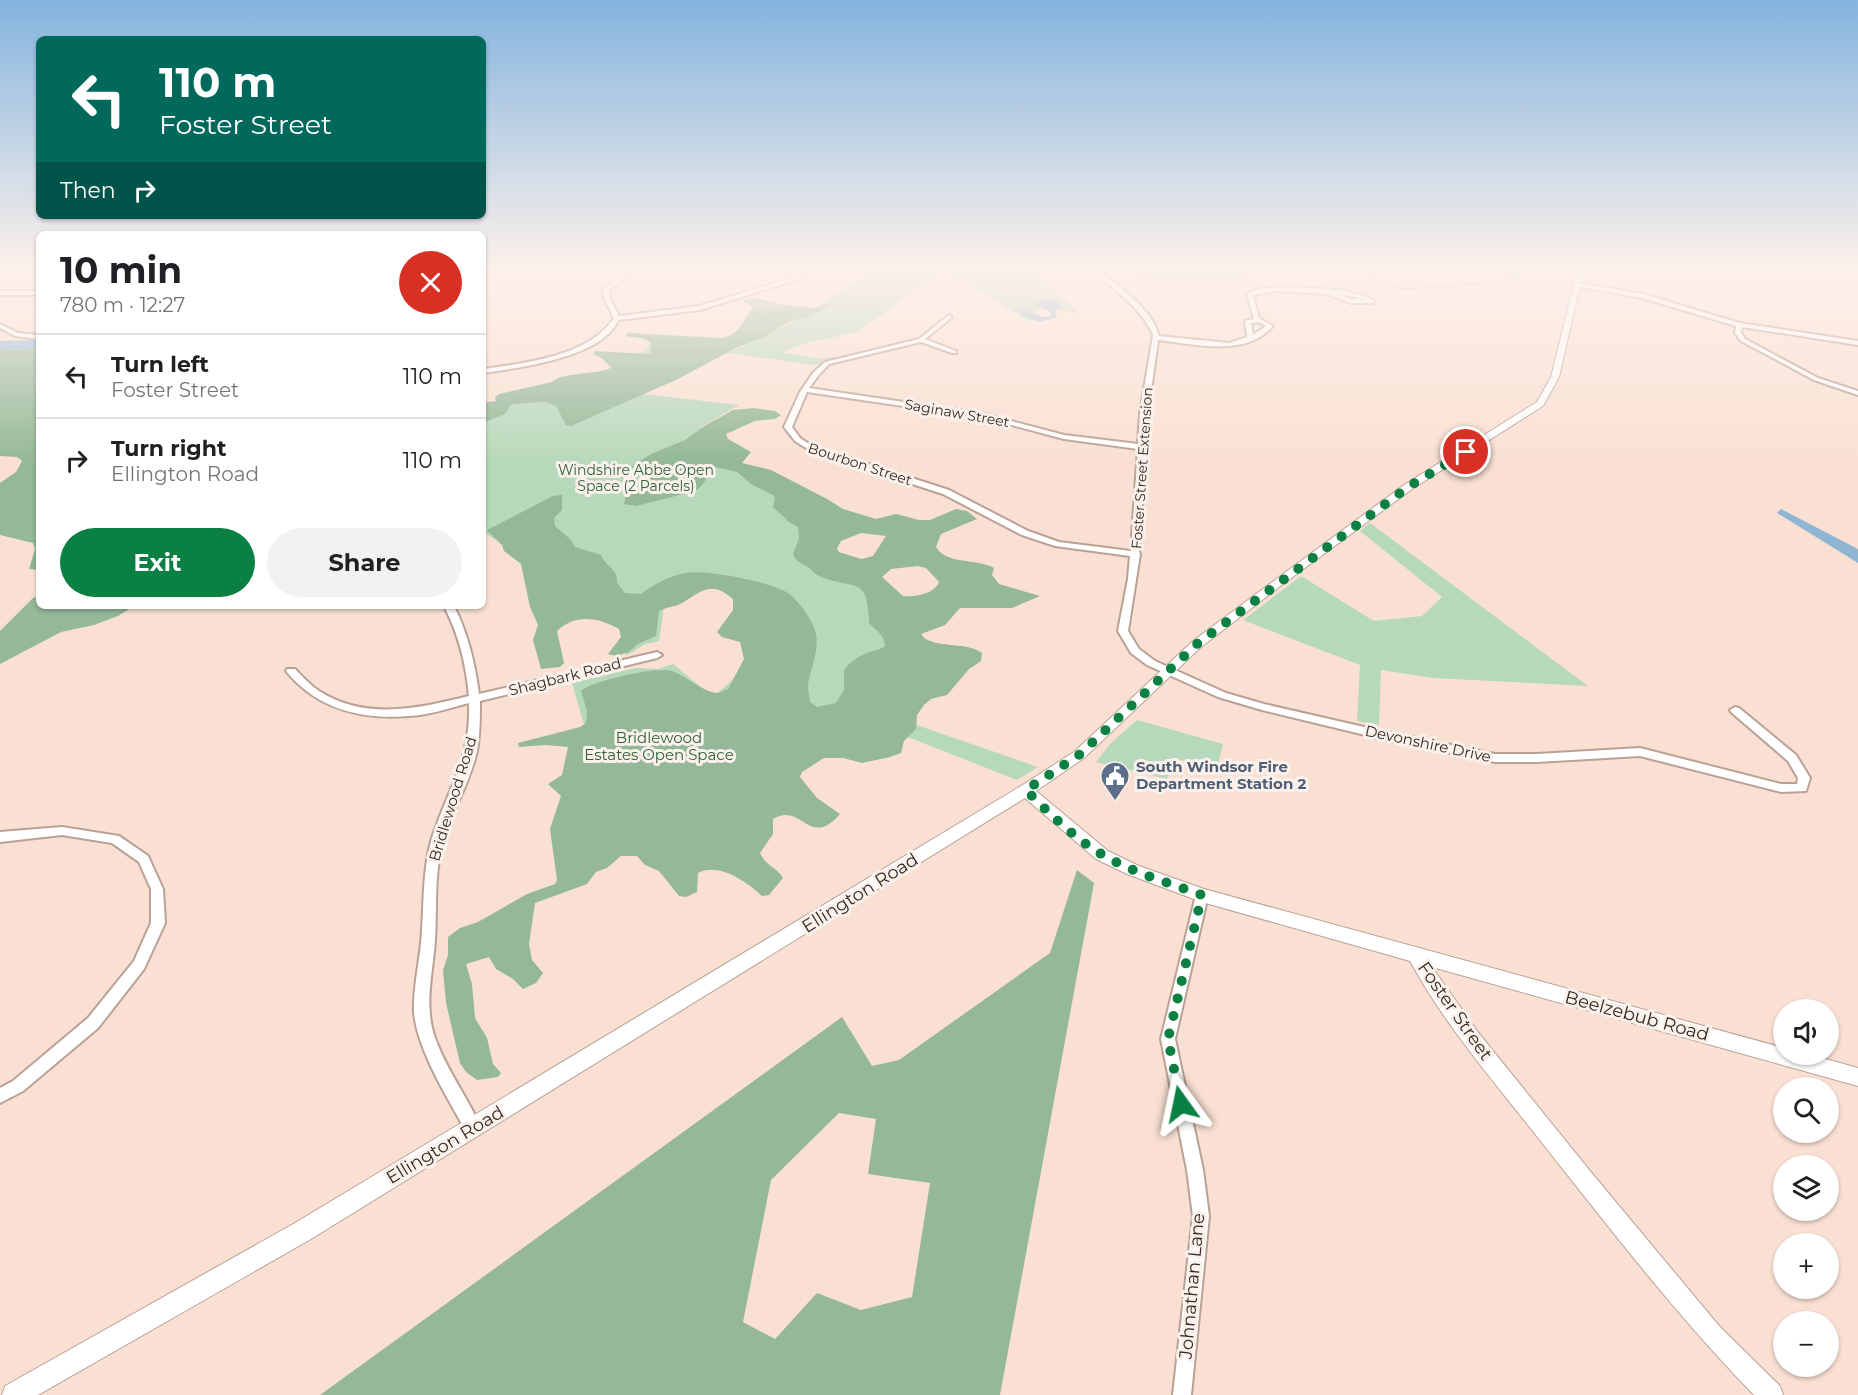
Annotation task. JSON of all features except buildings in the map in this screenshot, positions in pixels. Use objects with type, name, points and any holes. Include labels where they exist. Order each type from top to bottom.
[{"type":"main road","name":"Ellington Road","points":[[14,1395],[303,1231],[1026,790],[1079,755],[1197,644],[1408,487],[1540,404],[1555,376],[1565,333]]},
{"type":"main road","name":"Foster Street","points":[[1026,790],[1102,855],[1133,870],[1202,895],[1416,956],[1432,984],[1470,1037],[1583,1178],[1712,1335],[1770,1395]]},
{"type":"main road","name":"Beelzebub Road","points":[[1416,956],[1858,1077]]},
{"type":"street","points":[[14,333],[36,337]]},
{"type":"street","points":[[486,371],[528,364],[581,347],[606,333]]},
{"type":"street","name":"Bourbon Street","points":[[929,333],[921,340],[827,363],[819,368],[788,427],[803,446],[946,492],[1025,533],[1058,544],[1136,554]]},
{"type":"street","points":[[1155,333],[1156,338],[1229,345],[1258,333]]},
{"type":"street","points":[[1737,333],[1743,340],[1816,380],[1858,393]]},
{"type":"street","points":[[1793,333],[1858,343]]},
{"type":"street","name":"Foster Street Extension","points":[[1156,338],[1141,447],[1136,554],[1123,631],[1135,651],[1167,671]]},
{"type":"street","points":[[921,340],[954,352]]},
{"type":"street","name":"Saginaw Street","points":[[806,390],[985,416],[1064,437],[1141,447]]},
{"type":"street","name":"Bridlewood Road","points":[[451,609],[460,624],[474,700],[476,725],[471,753],[436,846],[428,890],[428,942],[422,1015],[440,1067],[473,1128]]},
{"type":"street","name":"Shagbark Road","points":[[291,671],[315,693],[344,707],[382,714],[422,711],[474,700],[657,655]]},
{"type":"street","name":"Devonshire Drive","points":[[1167,671],[1222,695],[1262,707],[1495,758],[1640,753],[1781,788],[1802,788],[1804,778],[1792,758],[1735,710]]},
{"type":"street","points":[[0,837],[62,831],[115,839],[144,859],[157,889],[158,923],[139,965],[93,1023],[18,1086],[0,1096]]},
{"type":"street","name":"Johnathan Lane","points":[[1182,1395],[1201,1216],[1195,1170],[1168,1039],[1202,895]]},
{"type":"green space","points":[[628,333],[720,338],[732,334],[771,333],[738,347],[678,379],[571,426],[566,425],[556,406],[545,402],[512,404],[505,414],[486,422],[486,403],[496,401],[495,397],[499,394],[552,382],[563,377],[611,368],[603,359],[593,354],[594,351],[651,354],[650,342],[625,336]]},
{"type":"green space","points":[[769,333],[852,333],[803,344],[782,352],[820,359],[837,357],[815,365],[728,353]]},
{"type":"green space","points":[[653,342],[728,353],[624,370]]},
{"type":"green space","points":[[36,349],[36,570],[29,569],[35,549],[33,543],[0,535],[0,483],[16,472],[22,461],[17,457],[0,456],[0,350]]},
{"type":"green space","name":"Windshire Abbe Open Space (2 Parcels)","points":[[644,394],[739,405],[701,427],[749,478],[845,512],[801,563],[861,587],[870,608],[868,621],[947,649],[902,720],[1038,767],[1017,780],[867,721],[588,739],[572,683],[635,668],[658,669],[673,664],[713,697],[761,655],[724,583],[665,599],[659,641],[645,644],[626,656],[620,606],[556,596],[505,546],[486,534],[486,402]]},
{"type":"green space","name":"Bridlewood Estates Open Space","points":[[753,408],[775,411],[781,415],[775,419],[755,421],[726,434],[728,439],[751,452],[742,463],[771,470],[843,509],[876,519],[896,514],[919,520],[930,520],[956,509],[967,511],[977,519],[941,534],[936,547],[941,553],[954,559],[994,568],[992,575],[999,584],[1040,596],[1012,608],[960,608],[945,625],[921,634],[932,642],[975,649],[982,653],[981,661],[969,669],[947,695],[931,699],[924,705],[917,715],[916,729],[904,741],[901,753],[862,763],[843,758],[824,758],[802,772],[800,777],[817,798],[840,814],[829,824],[821,827],[813,827],[791,816],[783,815],[773,819],[773,834],[760,853],[783,878],[769,895],[762,896],[732,875],[706,870],[698,873],[697,892],[686,897],[679,896],[659,871],[645,865],[637,856],[621,856],[607,868],[596,872],[587,884],[535,903],[529,944],[532,960],[543,973],[536,983],[523,989],[513,979],[496,969],[489,957],[466,964],[472,984],[475,1018],[487,1038],[493,1064],[501,1073],[498,1077],[477,1080],[466,1072],[460,1063],[446,1003],[443,970],[448,955],[448,937],[460,928],[478,922],[527,894],[555,884],[557,880],[550,829],[561,796],[548,784],[562,775],[568,747],[546,745],[519,747],[518,743],[580,727],[586,723],[587,711],[581,691],[597,683],[640,672],[664,670],[677,673],[706,690],[718,693],[728,689],[744,659],[740,642],[722,637],[717,632],[733,610],[733,599],[719,590],[707,589],[679,604],[659,611],[656,636],[638,644],[629,652],[616,656],[608,654],[621,637],[619,629],[604,622],[588,619],[564,625],[557,631],[564,663],[560,667],[541,669],[533,640],[538,625],[530,607],[521,564],[504,551],[502,545],[487,530],[553,496],[562,495],[562,510],[554,518],[555,526],[571,540],[575,547],[601,555],[614,571],[617,583],[625,593],[641,594],[668,578],[695,572],[754,581],[788,593],[805,612],[816,634],[816,651],[808,688],[810,702],[817,707],[836,703],[844,690],[844,670],[851,663],[862,655],[885,646],[882,636],[869,623],[866,596],[862,590],[856,586],[817,575],[797,560],[793,554],[799,539],[798,527],[773,507],[775,498],[773,495],[751,484],[737,472],[715,467],[695,491],[636,506],[624,504],[626,495],[642,486],[641,474],[631,467],[651,454],[685,440],[733,410]],"holes":[[[861,533],[886,536],[873,556],[861,559],[839,552],[837,549],[841,541]],[[918,566],[926,568],[939,582],[937,586],[924,594],[903,596],[882,577],[891,569]]]},
{"type":"green space","points":[[1370,523],[1588,686],[1433,678],[1381,670],[1379,725],[1357,721],[1360,665],[1243,620],[1301,576],[1374,621],[1422,616],[1442,597],[1360,531]]},
{"type":"green space","points":[[36,597],[36,609],[129,609],[94,625],[61,632],[0,664],[0,631]]},
{"type":"green space","points":[[1137,720],[1223,744],[1217,769],[1172,758],[1167,779],[1096,762],[1111,743]]},
{"type":"green space","points":[[1077,870],[1094,883],[1000,1395],[320,1395],[842,1017],[872,1066],[899,1060],[1050,953]],"holes":[[[839,1113],[876,1119],[868,1174],[930,1183],[912,1297],[861,1310],[817,1293],[775,1339],[743,1322],[771,1180]]]},
{"type":"water","points":[[36,340],[36,349],[0,350],[0,341]]},
{"type":"water","points":[[1781,509],[1858,549],[1858,563],[1777,513]]},
{"type":"place","name":"South Windsor Fire Department Station 2","points":[[1115,802]]},
{"type":"route","points":[[1181,1104],[1168,1039],[1202,895],[1133,870],[1102,855],[1026,790],[1079,755],[1197,644],[1408,487],[1466,452]]}]
